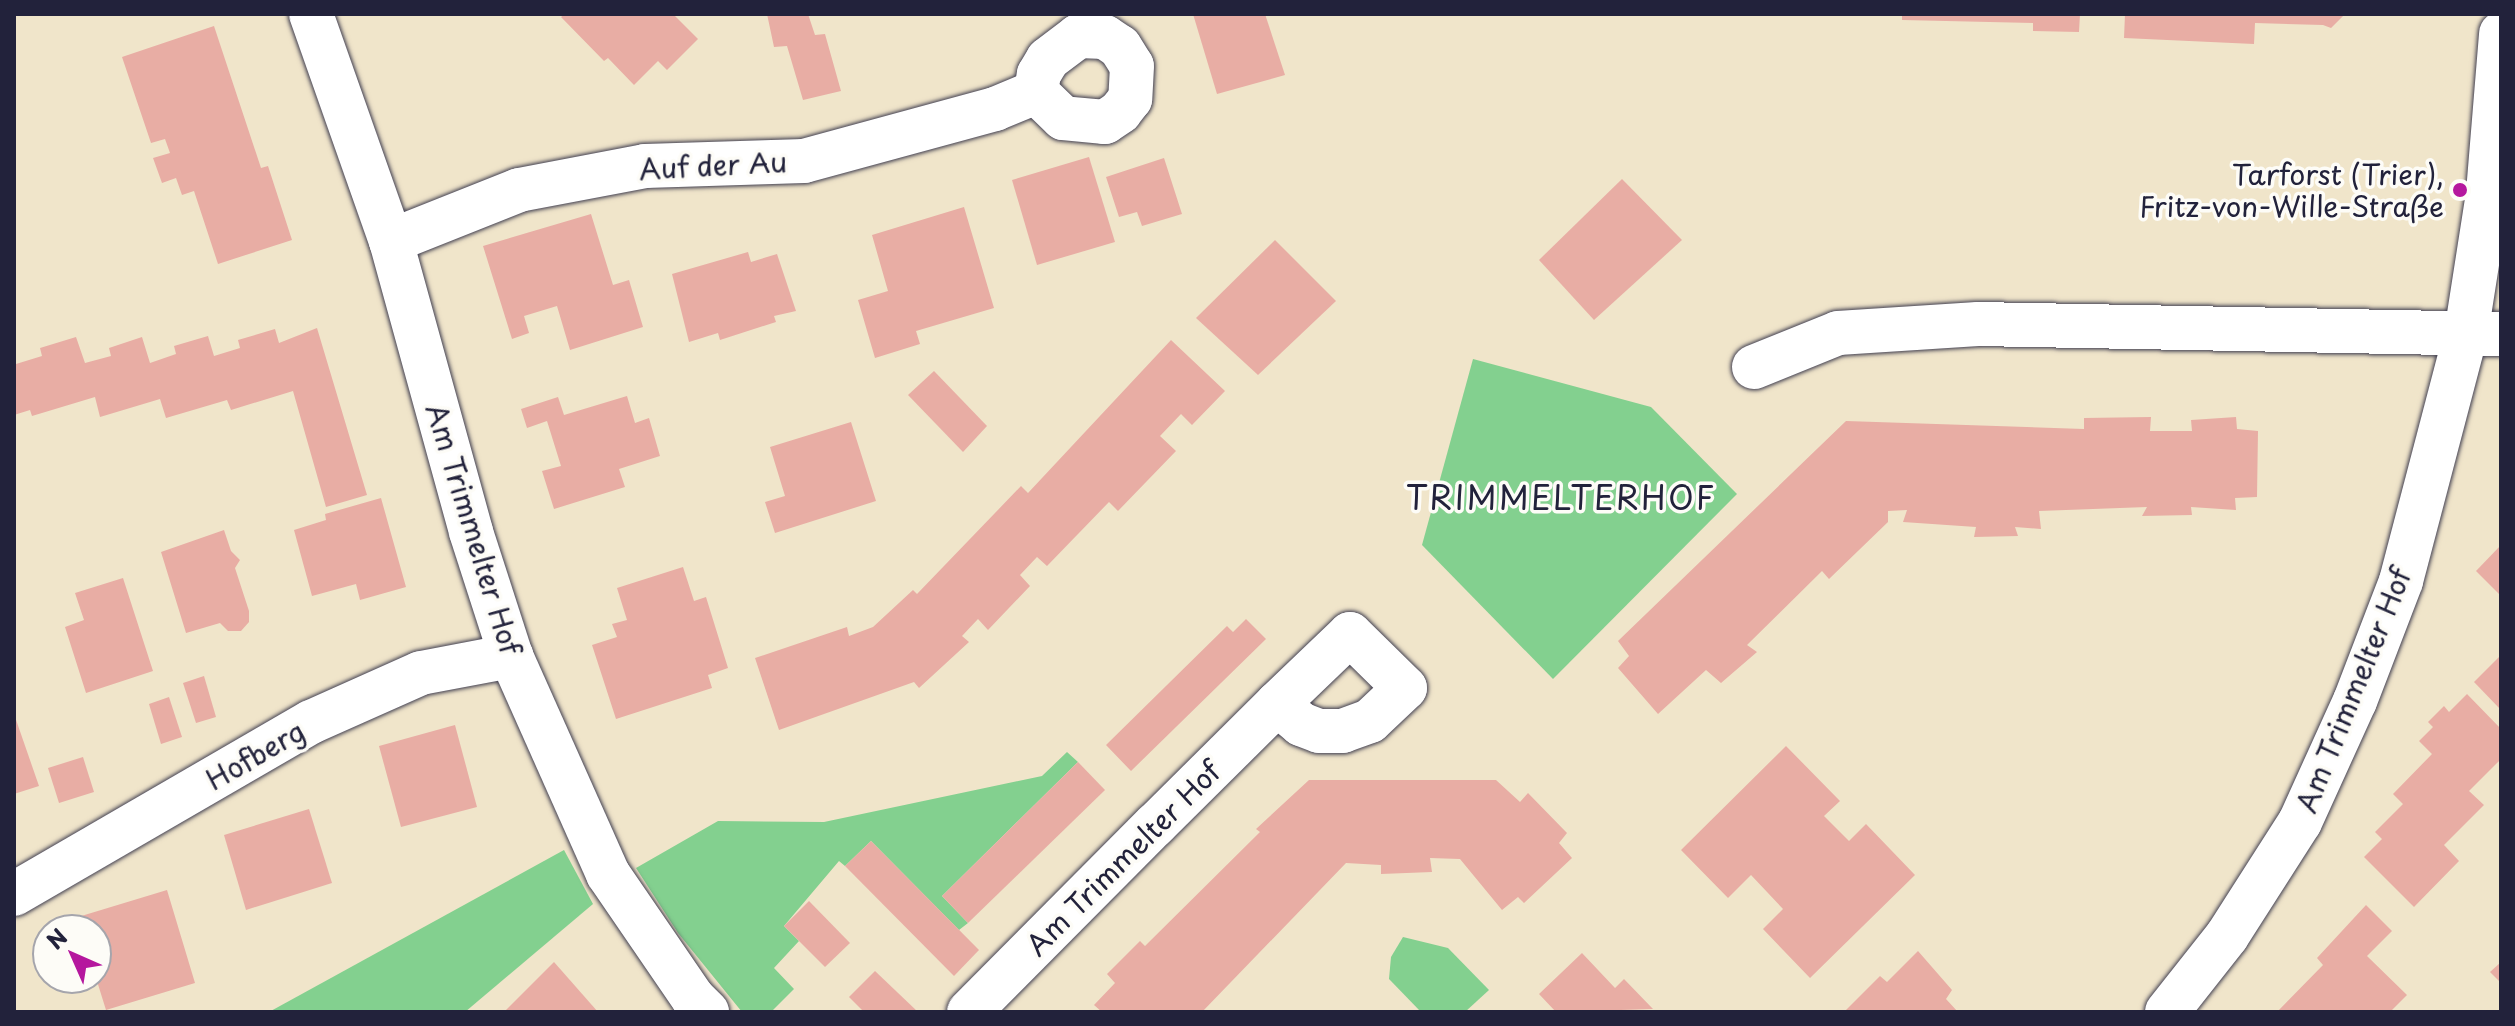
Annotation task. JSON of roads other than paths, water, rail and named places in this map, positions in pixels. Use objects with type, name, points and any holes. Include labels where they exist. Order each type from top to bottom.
[{"type":"street","name":"Am Trimmelter Hof","points":[[311,14],[391,241],[471,532],[511,656],[608,874],[693,998],[707,1012]]},
{"type":"street","name":"Am Trimmelter Hof","points":[[2167,1012],[2227,936],[2300,822],[2355,701],[2401,581],[2483,334],[2488,193],[2501,34]]},
{"type":"street","name":"Auf der Au","points":[[391,241],[519,190],[645,166],[804,161],[995,109],[1036,92]]},
{"type":"street","points":[[1754,367],[1838,333],[1978,324],[2483,334]]},
{"type":"street","name":"Hofberg","points":[[14,894],[311,722],[421,673],[511,656]]},
{"type":"street","name":"Am Trimmelter Hof","points":[[969,1012],[1277,704]]},
{"type":"place","name":"Tarforst (Trier), Fritz-von-Wille-Straße","points":[[2460,190]]},
{"type":"district","name":"TRIMMELTERHOF","points":[[1561,497]]}]
